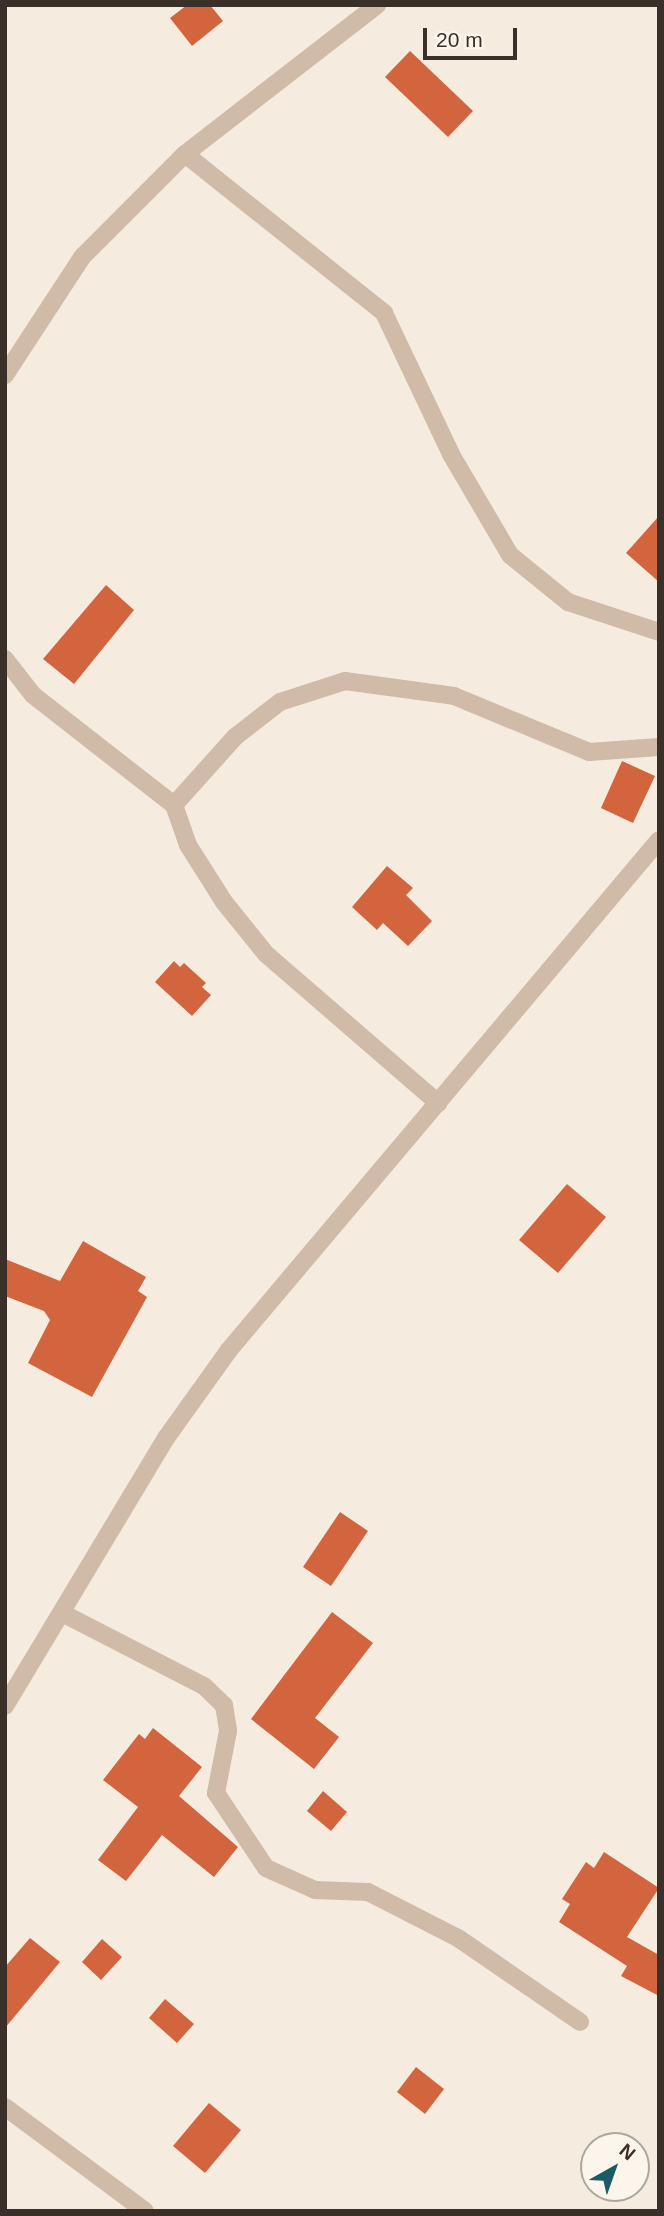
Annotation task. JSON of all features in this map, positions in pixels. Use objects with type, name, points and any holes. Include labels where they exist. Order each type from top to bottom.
[{"type":"street","points":[[5,375],[83,256],[185,154],[377,5]]},
{"type":"street","points":[[185,154],[384,313],[452,456],[510,555],[568,602],[659,632]]},
{"type":"street","points":[[5,659],[33,695],[174,805],[195,857],[266,954],[438,1103]]},
{"type":"street","points":[[174,805],[235,737],[280,702],[345,681],[454,696],[589,752],[659,747]]},
{"type":"street","points":[[5,1706],[166,1438],[229,1350],[659,840]]},
{"type":"street","points":[[62,1613],[204,1686],[224,1704],[228,1731],[216,1793],[266,1868],[315,1890],[369,1892],[458,1938],[580,2022]]},
{"type":"street","points":[[5,2108],[145,2211]]},
{"type":"building","points":[[187,5],[210,5],[223,21],[192,46],[170,18]]},
{"type":"building","points":[[410,51],[473,111],[448,137],[385,77]]},
{"type":"building","points":[[659,516],[659,582],[626,553]]},
{"type":"building","points":[[106,585],[134,610],[74,684],[43,659]]},
{"type":"building","points":[[622,761],[655,776],[633,823],[601,808]]},
{"type":"building","points":[[387,866],[413,888],[406,895],[432,921],[408,946],[383,923],[377,930],[352,907]]},
{"type":"building","points":[[174,961],[180,967],[184,963],[206,983],[202,987],[211,995],[192,1016],[155,982]]},
{"type":"building","points":[[567,1184],[606,1217],[558,1273],[519,1240]]},
{"type":"building","points":[[83,1241],[146,1277],[138,1291],[147,1297],[92,1397],[28,1363],[50,1320],[44,1311],[5,1296],[5,1259],[60,1281]]},
{"type":"building","points":[[340,1512],[368,1531],[331,1586],[303,1567]]},
{"type":"building","points":[[332,1612],[373,1643],[315,1718],[339,1737],[314,1769],[251,1719]]},
{"type":"building","points":[[153,1728],[202,1767],[179,1796],[238,1847],[214,1877],[162,1835],[126,1881],[98,1860],[138,1807],[103,1780],[139,1734],[145,1739]]},
{"type":"building","points":[[323,1791],[347,1812],[331,1831],[307,1811]]},
{"type":"building","points":[[604,1852],[659,1888],[627,1937],[659,1955],[659,1996],[621,1976],[627,1966],[559,1922],[570,1904],[562,1899],[586,1862],[594,1868]]},
{"type":"building","points":[[30,1938],[60,1962],[5,2028],[5,1967]]},
{"type":"building","points":[[102,1939],[122,1957],[101,1980],[82,1962]]},
{"type":"building","points":[[165,1999],[194,2024],[177,2043],[149,2018]]},
{"type":"building","points":[[416,2067],[444,2089],[425,2114],[397,2092]]},
{"type":"building","points":[[209,2103],[241,2130],[205,2173],[173,2146]]}]
